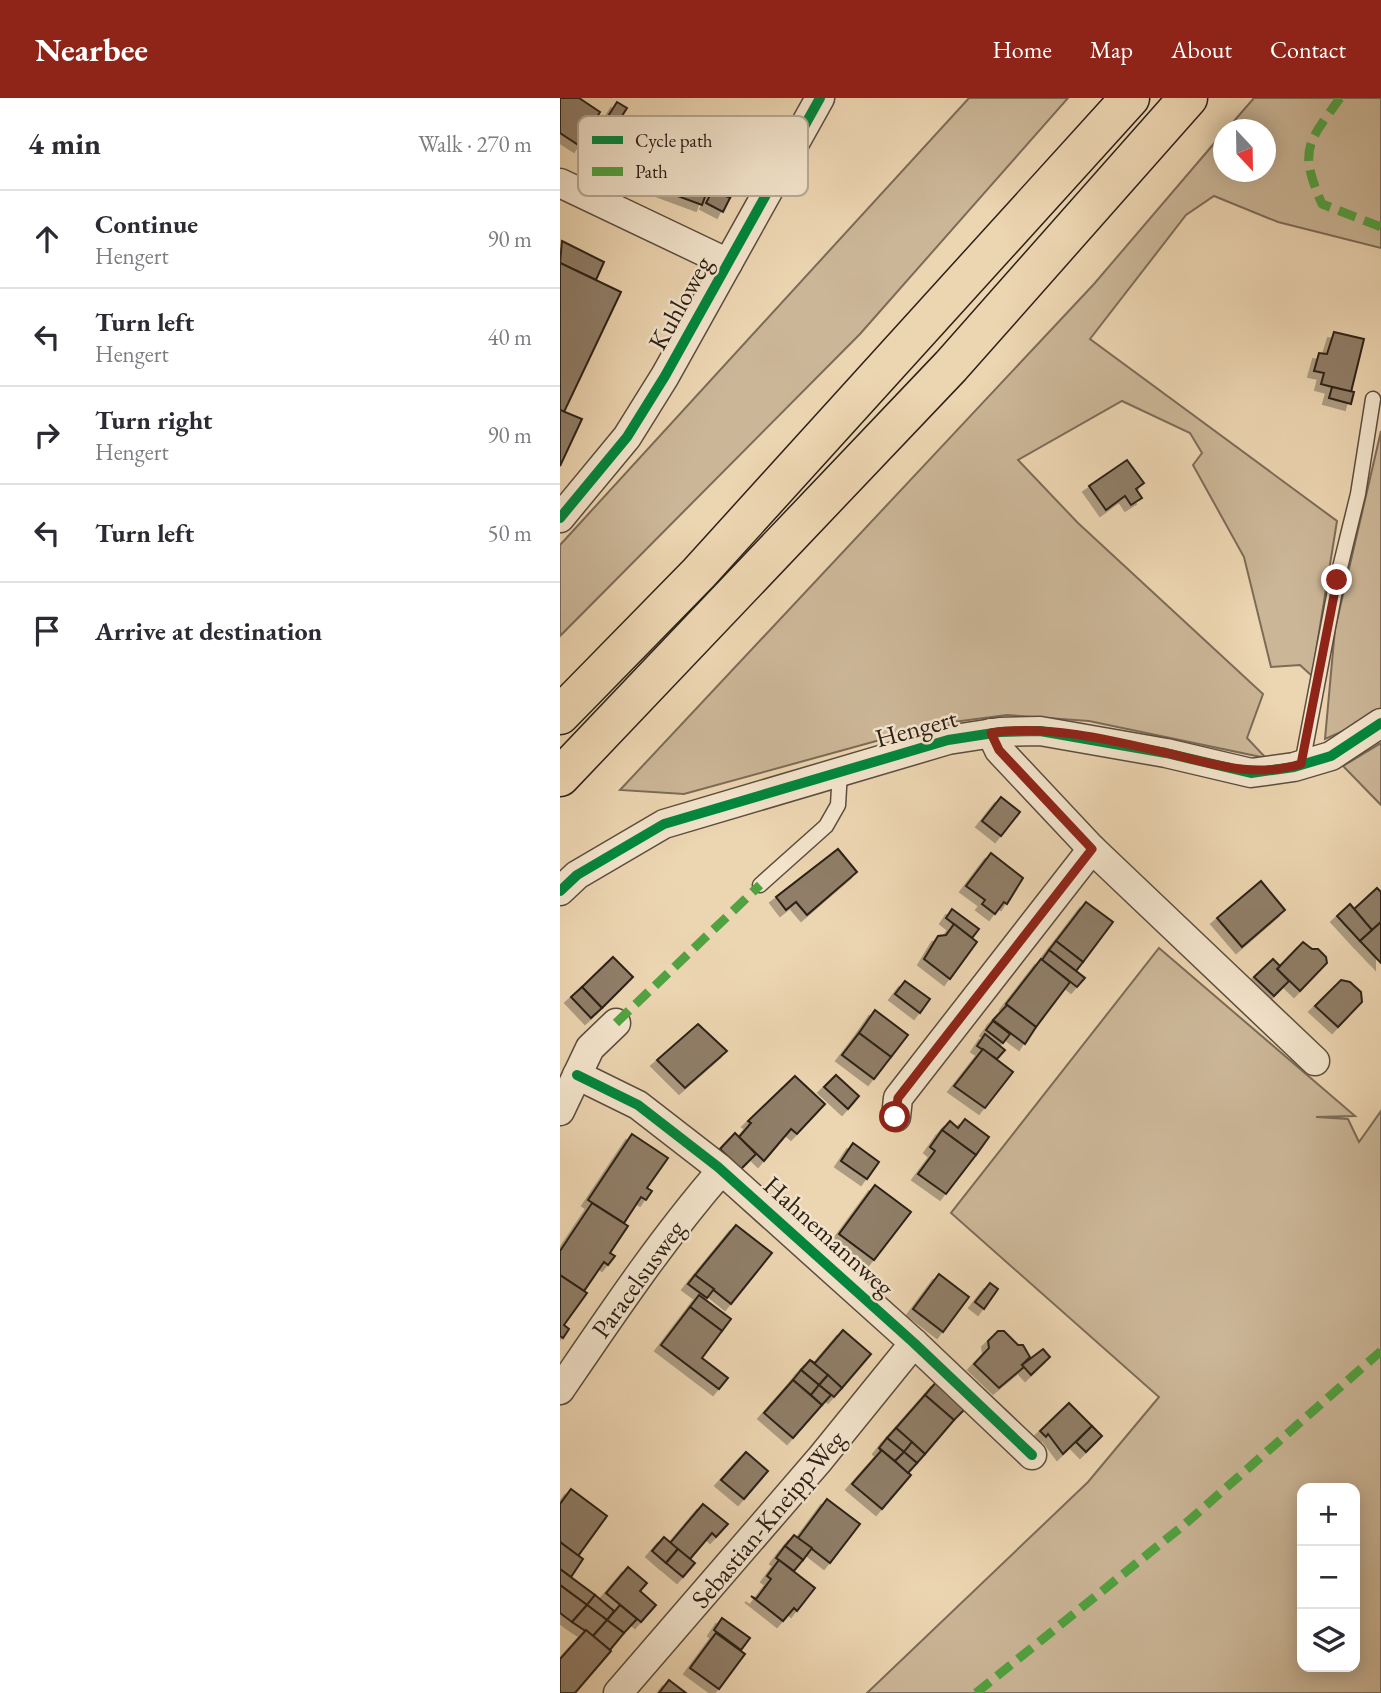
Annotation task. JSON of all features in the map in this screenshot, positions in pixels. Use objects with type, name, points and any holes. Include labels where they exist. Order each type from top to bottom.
[{"type":"highway","points":[[560,715],[736,533],[1130,98]]},
{"type":"highway","points":[[560,777],[951,366],[1188,98]]},
{"type":"street","name":"Kuhloweg","points":[[808,120],[820,98]]},
{"type":"street","points":[[560,183],[578,192]]},
{"type":"street","points":[[587,196],[728,263]]},
{"type":"street","name":"Kuhloweg","points":[[560,518],[627,436],[765,196]]},
{"type":"street","name":"Hengert","points":[[560,891],[577,875],[664,824],[948,740],[991,733],[1040,731],[1079,736],[1251,773],[1331,756],[1381,723]]},
{"type":"street","name":"Hengert","points":[[991,733],[999,750],[1092,849],[1315,1061]]},
{"type":"street","points":[[895,1117],[898,1098],[1092,849]]},
{"type":"street","points":[[560,1111],[590,1048],[616,1023]]},
{"type":"street","name":"Hahnemannweg","points":[[577,1075],[638,1105],[721,1171],[914,1343],[1032,1455]]},
{"type":"street","name":"Paracelsusweg","points":[[560,1390],[612,1314],[677,1229],[685,1212],[721,1171]]},
{"type":"street","name":"Sebastian-Kneipp-Weg","points":[[618,1693],[820,1459],[914,1343]]},
{"type":"lane","points":[[1301,764],[1337,580],[1358,494],[1373,399]]},
{"type":"lane","points":[[760,885],[826,825],[838,806],[841,771]]},
{"type":"shaded area","points":[[969,98],[1068,98],[860,334],[560,636],[560,545]]},
{"type":"shaded area","points":[[1254,98],[1381,98],[1381,248],[1278,222],[1214,196],[1186,215],[1090,339],[1337,521],[1312,676],[1300,665],[1271,667],[1244,557],[1193,465],[1202,453],[1190,433],[1122,401],[1018,460],[1078,523],[1263,694],[1247,738],[1266,758],[1089,721],[1007,715],[938,724],[684,794],[620,790],[1094,284],[1213,145],[1213,182],[1276,182],[1276,119],[1236,119]]},
{"type":"shaded area","points":[[1381,431],[1381,709],[1364,722],[1325,739],[1335,629]]},
{"type":"shaded area","points":[[1381,743],[1381,805],[1343,766]]},
{"type":"shaded area","points":[[1159,948],[1355,1116],[1316,1117],[1348,1119],[1359,1142],[1381,1111],[1381,1693],[867,1693],[1088,1482],[1159,1397],[951,1213]]},
{"type":"building","points":[[560,98],[579,98],[600,112],[598,116],[578,116],[578,145],[560,133]]},
{"type":"building","points":[[617,102],[627,108],[622,116],[608,116]]},
{"type":"building","points":[[678,196],[705,196],[702,205]]},
{"type":"building","points":[[710,196],[730,198],[723,212],[706,203]]},
{"type":"building","points":[[562,241],[604,262],[596,280],[560,263]]},
{"type":"building","points":[[560,263],[621,292],[564,412],[560,410]]},
{"type":"building","points":[[1334,332],[1364,339],[1351,392],[1321,384],[1324,373],[1314,371],[1319,353],[1327,354]]},
{"type":"building","points":[[1332,387],[1354,392],[1351,404],[1329,398]]},
{"type":"building","points":[[560,410],[582,419],[560,466]]},
{"type":"building","points":[[1127,460],[1144,483],[1136,489],[1142,498],[1131,505],[1125,496],[1106,510],[1089,486]]},
{"type":"building","points":[[1001,797],[1020,812],[1001,836],[982,821]]},
{"type":"building","points":[[838,849],[857,872],[807,915],[796,902],[786,910],[776,897]]},
{"type":"building","points":[[991,853],[1023,878],[1007,904],[1004,902],[995,914],[982,904],[985,900],[966,886]]},
{"type":"building","points":[[1261,881],[1285,910],[1242,947],[1217,918]]},
{"type":"building","points":[[1377,888],[1381,892],[1381,922],[1372,930],[1353,910]]},
{"type":"building","points":[[1086,902],[1113,922],[1083,962],[1056,941]]},
{"type":"building","points":[[1350,904],[1372,930],[1360,941],[1337,916]]},
{"type":"building","points":[[952,909],[979,929],[972,938],[946,918]]},
{"type":"building","points":[[1381,922],[1381,963],[1360,941]]},
{"type":"building","points":[[954,924],[977,942],[950,979],[924,959],[938,936],[946,935]]},
{"type":"building","points":[[1056,941],[1083,962],[1076,971],[1049,950]]},
{"type":"building","points":[[1303,942],[1312,949],[1318,949],[1326,957],[1327,963],[1300,991],[1277,969]]},
{"type":"building","points":[[1049,950],[1085,978],[1077,987],[1042,960]]},
{"type":"building","points":[[613,957],[633,977],[602,1008],[582,987]]},
{"type":"building","points":[[1041,959],[1070,982],[1036,1027],[1006,1004]]},
{"type":"building","points":[[1273,959],[1280,966],[1277,969],[1289,981],[1274,996],[1254,977]]},
{"type":"building","points":[[1341,980],[1350,982],[1361,992],[1362,1002],[1338,1027],[1315,1006]]},
{"type":"building","points":[[905,981],[930,999],[920,1013],[895,994]]},
{"type":"building","points":[[582,987],[602,1008],[591,1018],[571,997]]},
{"type":"building","points":[[1007,1005],[1036,1027],[1025,1044],[993,1020]]},
{"type":"building","points":[[875,1010],[908,1035],[891,1057],[859,1033]]},
{"type":"building","points":[[993,1021],[1010,1034],[1003,1043],[986,1030]]},
{"type":"building","points":[[698,1024],[727,1051],[685,1088],[657,1060]]},
{"type":"building","points":[[859,1033],[891,1057],[874,1079],[842,1055]]},
{"type":"building","points":[[985,1034],[1005,1050],[997,1059],[977,1046]]},
{"type":"building","points":[[983,1049],[1013,1072],[985,1108],[954,1086]]},
{"type":"building","points":[[836,1075],[859,1096],[848,1109],[824,1087]]},
{"type":"building","points":[[795,1076],[825,1104],[797,1134],[791,1129],[764,1161],[739,1137],[751,1123],[748,1121]]},
{"type":"building","points":[[965,1119],[989,1137],[976,1155],[942,1130],[950,1121],[958,1128]]},
{"type":"building","points":[[942,1130],[976,1155],[946,1194],[918,1174],[935,1151],[930,1147]]},
{"type":"building","points":[[735,1133],[756,1154],[741,1169],[720,1149]]},
{"type":"building","points":[[632,1134],[668,1158],[647,1188],[652,1191],[646,1200],[641,1197],[624,1223],[588,1200]]},
{"type":"building","points":[[853,1143],[879,1162],[867,1179],[841,1161]]},
{"type":"building","points":[[875,1185],[911,1212],[874,1260],[839,1234]]},
{"type":"building","points":[[592,1203],[628,1226],[610,1253],[615,1256],[608,1265],[604,1262],[584,1291],[560,1275],[560,1251]]},
{"type":"building","points":[[736,1225],[772,1253],[731,1304],[695,1275]]},
{"type":"building","points":[[939,1274],[969,1297],[943,1332],[913,1309]]},
{"type":"building","points":[[560,1275],[587,1293],[564,1325],[569,1329],[563,1338],[560,1336]]},
{"type":"building","points":[[695,1275],[714,1289],[707,1298],[688,1284]]},
{"type":"building","points":[[990,1283],[998,1289],[984,1309],[975,1302]]},
{"type":"building","points":[[699,1295],[731,1319],[722,1331],[690,1307]]},
{"type":"building","points":[[690,1307],[722,1331],[702,1358],[728,1378],[719,1389],[661,1345]]},
{"type":"building","points":[[843,1330],[871,1354],[842,1388],[810,1360],[815,1363]]},
{"type":"building","points":[[998,1331],[1004,1331],[1018,1345],[1023,1345],[1030,1357],[1022,1365],[1024,1367],[999,1388],[974,1364],[989,1348],[988,1341]]},
{"type":"building","points":[[1043,1349],[1050,1357],[1031,1375],[1022,1365]]},
{"type":"building","points":[[810,1360],[828,1375],[819,1385],[801,1370]]},
{"type":"building","points":[[801,1370],[819,1385],[811,1395],[793,1380]]},
{"type":"building","points":[[828,1375],[842,1388],[834,1397],[819,1385]]},
{"type":"building","points":[[793,1380],[822,1405],[793,1438],[764,1413]]},
{"type":"building","points":[[937,1381],[966,1408],[954,1420],[925,1395]]},
{"type":"building","points":[[819,1385],[831,1395],[822,1405],[811,1395]]},
{"type":"building","points":[[925,1395],[954,1420],[925,1454],[896,1428]]},
{"type":"building","points":[[1069,1403],[1092,1426],[1063,1454],[1048,1434],[1046,1437],[1040,1431]]},
{"type":"building","points":[[1092,1426],[1102,1436],[1086,1452],[1076,1442]]},
{"type":"building","points":[[896,1428],[912,1442],[904,1452],[887,1438]]},
{"type":"building","points":[[887,1438],[904,1452],[895,1461],[879,1448]]},
{"type":"building","points":[[912,1442],[925,1454],[917,1463],[904,1452]]},
{"type":"building","points":[[879,1448],[911,1475],[882,1509],[852,1484],[881,1451]]},
{"type":"building","points":[[746,1452],[768,1471],[744,1499],[721,1480]]},
{"type":"building","points":[[904,1452],[917,1463],[908,1473],[895,1461]]},
{"type":"building","points":[[571,1489],[607,1516],[578,1556],[560,1542],[560,1504]]},
{"type":"building","points":[[827,1499],[860,1524],[830,1563],[798,1538]]},
{"type":"building","points":[[703,1504],[728,1524],[716,1537],[712,1533],[690,1559],[670,1543]]},
{"type":"building","points":[[794,1535],[812,1548],[803,1560],[785,1546]]},
{"type":"building","points":[[664,1537],[678,1549],[666,1563],[652,1551]]},
{"type":"building","points":[[560,1542],[583,1559],[571,1577],[560,1569]]},
{"type":"building","points":[[785,1546],[803,1560],[794,1571],[776,1558]]},
{"type":"building","points":[[678,1549],[695,1563],[683,1577],[666,1563]]},
{"type":"building","points":[[779,1560],[815,1588],[797,1611],[794,1608],[783,1621],[751,1596],[756,1599],[771,1579],[767,1576]]},
{"type":"building","points":[[628,1567],[647,1583],[640,1591],[656,1605],[641,1622],[606,1593]]},
{"type":"building","points":[[560,1569],[595,1595],[587,1605],[560,1585]]},
{"type":"building","points":[[560,1585],[587,1605],[572,1622],[560,1613]]},
{"type":"building","points":[[595,1595],[614,1611],[607,1620],[587,1605]]},
{"type":"building","points":[[587,1605],[607,1620],[593,1636],[572,1622]]},
{"type":"building","points":[[620,1605],[637,1619],[624,1633],[607,1620]]},
{"type":"building","points":[[722,1618],[750,1638],[741,1650],[714,1630]]},
{"type":"building","points":[[607,1620],[624,1633],[610,1650],[593,1636]]},
{"type":"building","points":[[586,1630],[611,1651],[575,1693],[560,1693],[560,1659]]},
{"type":"building","points":[[716,1633],[745,1654],[719,1689],[690,1668]]},
{"type":"building","points":[[669,1680],[686,1693],[659,1693]]},
{"type":"marked path","points":[[1340,98],[1314,137],[1310,147],[1310,171],[1322,204],[1381,227]]},
{"type":"marked path","points":[[616,1023],[760,885]]},
{"type":"marked path","points":[[976,1693],[1185,1524],[1381,1351]]},
{"type":"cycle path","points":[[808,120],[820,98]]},
{"type":"cycle path","points":[[560,518],[627,437],[665,376],[765,196]]},
{"type":"cycle path","points":[[560,891],[577,875],[664,824],[948,740],[1000,732],[1040,731],[1166,753],[1251,773],[1294,767],[1331,756],[1381,723]]},
{"type":"cycle path","points":[[577,1075],[638,1105],[718,1167],[914,1343],[1032,1455]]},
{"type":"route","points":[[895,1117],[898,1098],[1092,849],[999,750],[991,733],[1040,731],[1079,736],[1251,773],[1301,764],[1337,580]]}]
